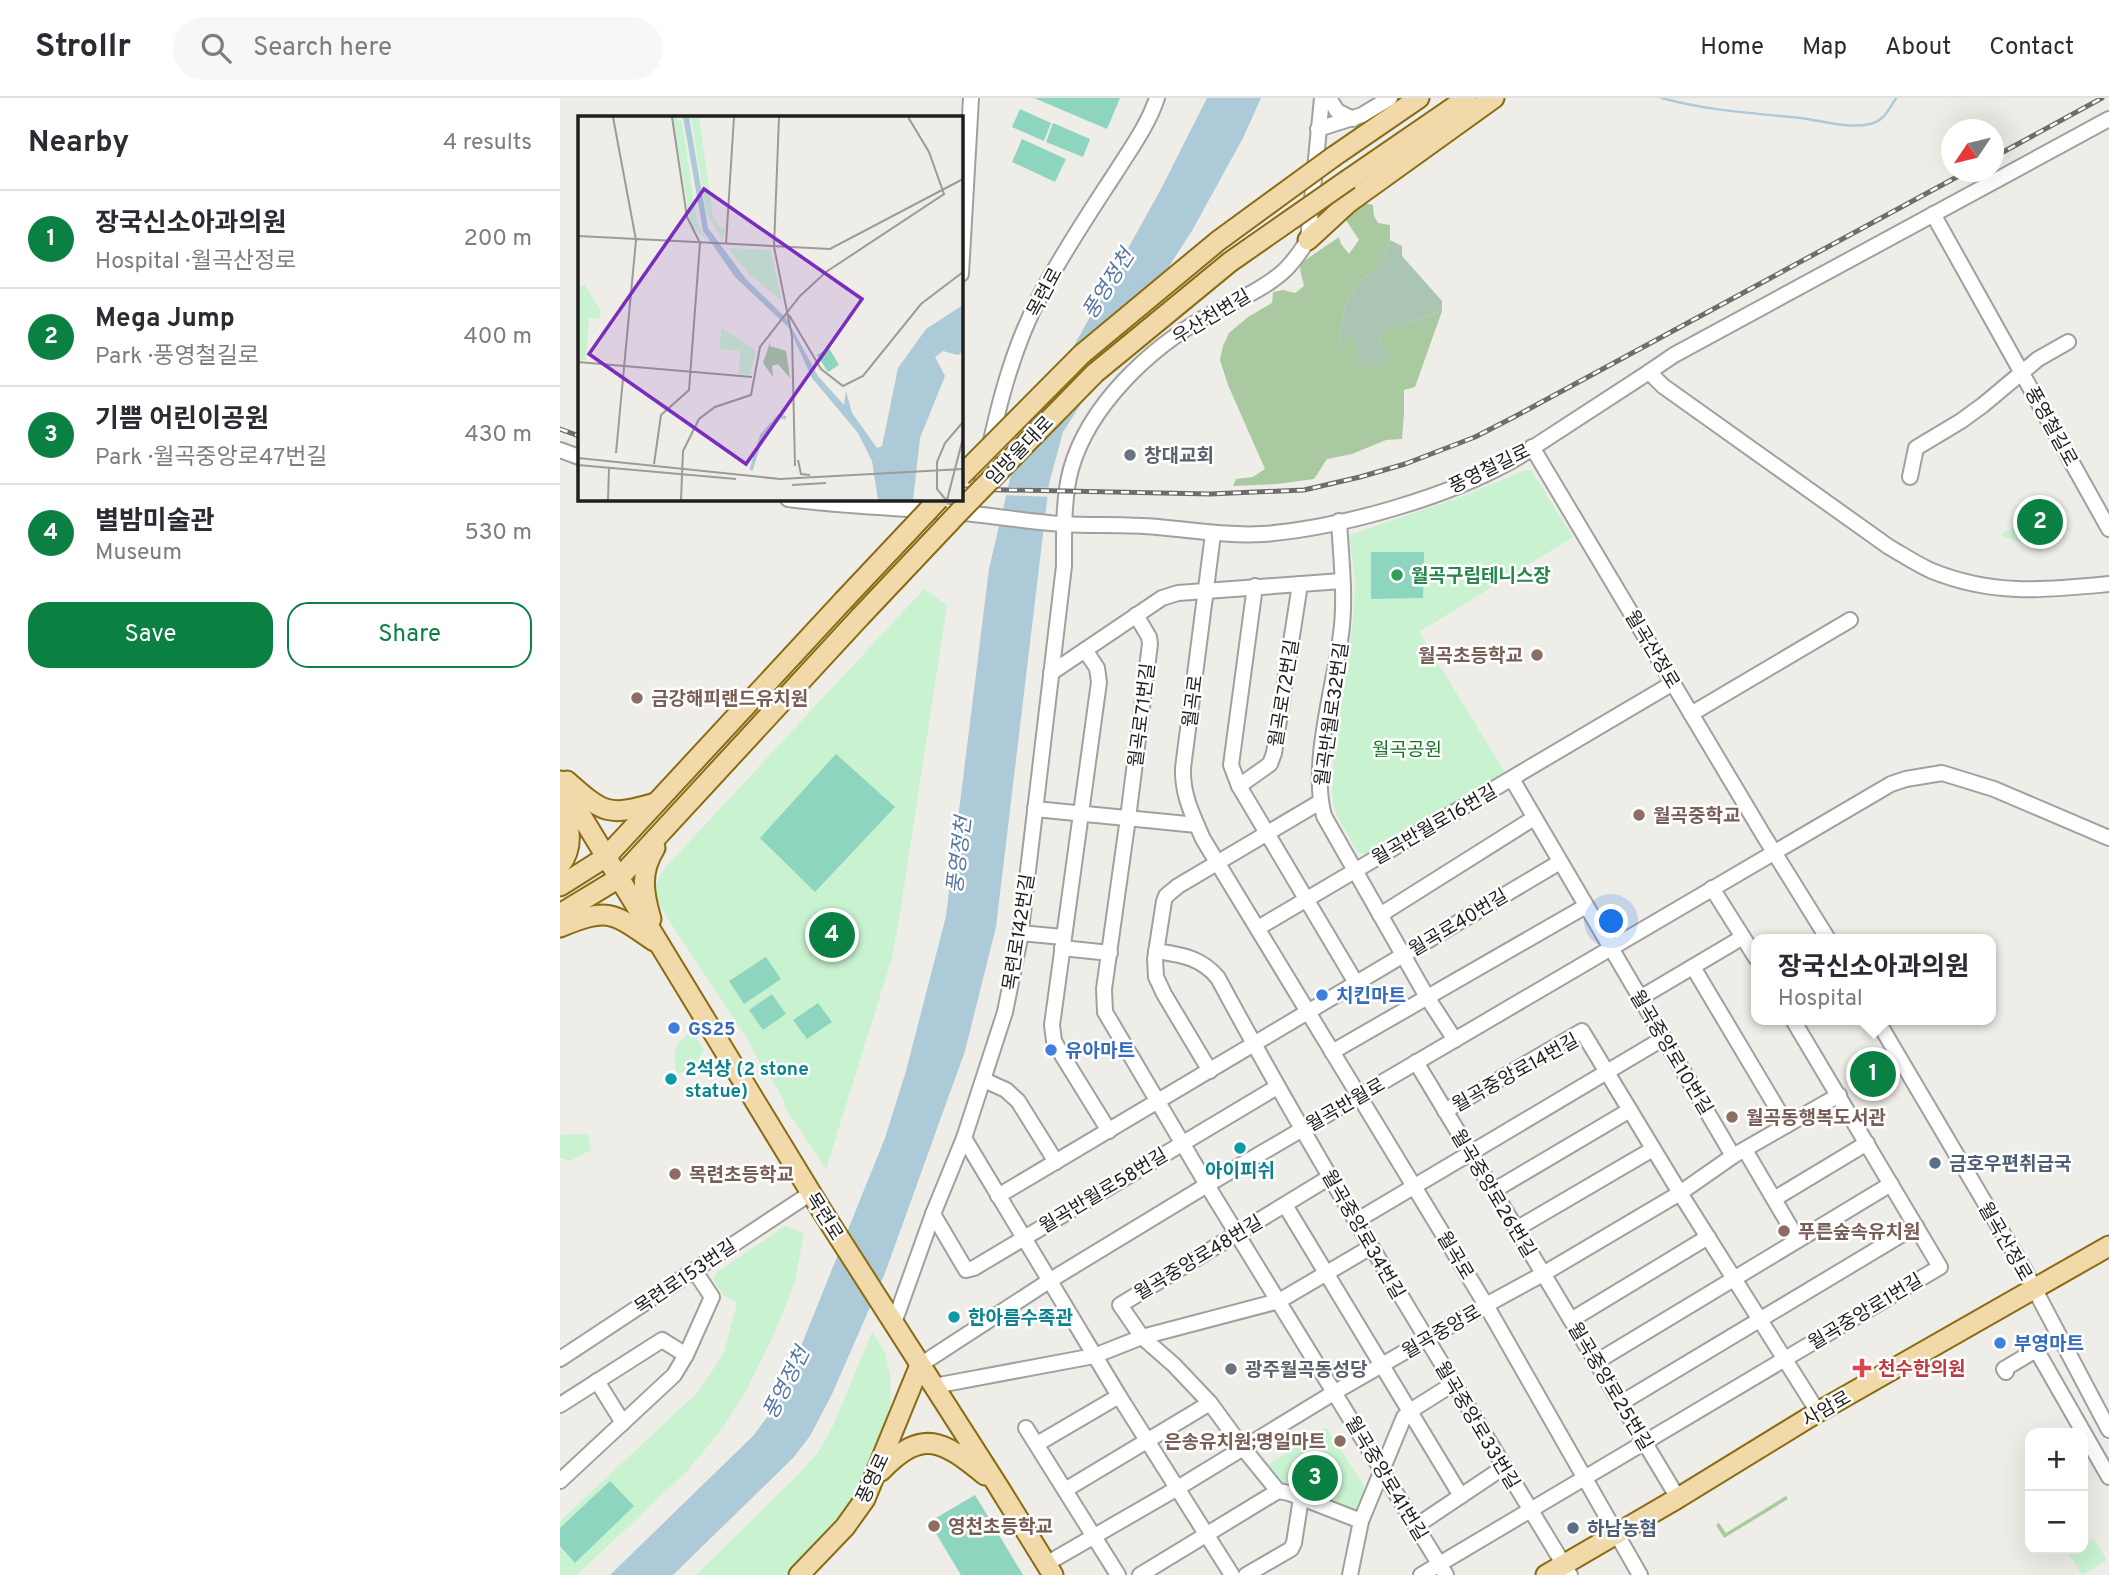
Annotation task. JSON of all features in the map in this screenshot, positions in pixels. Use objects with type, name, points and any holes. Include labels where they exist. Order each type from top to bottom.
[{"type":"main road","points":[[962,476],[1082,354],[1218,241],[1419,98]]},
{"type":"main road","name":"임방울대로","points":[[560,914],[619,878],[860,617],[1095,373],[1230,262],[1355,186],[1467,98]]},
{"type":"main road","points":[[1308,240],[1348,203],[1355,186],[1494,98]]},
{"type":"main road","points":[[560,886],[606,857],[938,500]]},
{"type":"main road","points":[[560,774],[590,802],[602,808],[619,812],[656,803]]},
{"type":"main road","name":"목련로","points":[[560,781],[822,1212],[1050,1569]]},
{"type":"main road","points":[[560,796],[570,834],[569,849],[560,865]]},
{"type":"main road","points":[[658,943],[645,896],[643,875],[650,856],[669,824]]},
{"type":"main road","points":[[560,927],[585,917],[603,914],[619,918],[658,943]]},
{"type":"main road","name":"사암로","points":[[1546,1575],[1567,1570],[1616,1534],[1818,1412],[2109,1246]]},
{"type":"main road","name":"풍영로","points":[[799,1575],[845,1527],[865,1499],[920,1365]]},
{"type":"main road","points":[[875,1477],[893,1458],[911,1446],[934,1443],[958,1454],[998,1486]]},
{"type":"street","points":[[962,256],[971,98]]},
{"type":"street","name":"목련로","points":[[974,510],[994,422],[1014,353],[1040,295],[1141,132],[1157,98]]},
{"type":"street","points":[[1308,240],[1322,98]]},
{"type":"street","points":[[1329,98],[1341,115],[1353,118]]},
{"type":"street","points":[[1318,129],[1371,111],[1390,98]]},
{"type":"street","name":"풍영철길로","points":[[799,500],[900,509],[911,503],[1062,524],[1156,527],[1213,534],[1264,534],[1314,527],[1394,508],[1501,466],[1674,355],[2109,119]]},
{"type":"street","name":"풍영철길로","points":[[1933,214],[2109,528]]},
{"type":"street","name":"우산천변길","points":[[1062,524],[1071,471],[1078,451],[1100,412],[1119,387],[1146,357],[1179,333],[1285,270],[1308,240]]},
{"type":"street","points":[[1910,477],[1916,447],[1983,405],[2021,371],[2068,342]]},
{"type":"street","points":[[1649,372],[1663,386],[1889,547],[1930,570],[1960,581],[1989,587],[2035,591],[2109,584]]},
{"type":"street","name":"월곡산정로","points":[[1532,447],[1773,852],[1825,934]]},
{"type":"street","points":[[560,450],[578,457]]},
{"type":"street","name":"월곡반월로32번길","points":[[1339,521],[1342,631],[1325,730],[1320,802],[1324,816],[1380,915],[1455,1040]]},
{"type":"street","name":"목련로142번길","points":[[891,1318],[964,1138],[1005,1012],[1020,933],[1064,566],[1062,524]]},
{"type":"street","name":"월곡로","points":[[1213,534],[1182,784],[1188,804],[1218,862],[1486,1305],[1640,1575]]},
{"type":"street","points":[[1051,673],[1162,598],[1206,590],[1342,581]]},
{"type":"street","name":"월곡로72번길","points":[[1239,786],[1269,764],[1275,753],[1300,584]]},
{"type":"street","points":[[1255,586],[1231,765],[1239,786],[1356,983]]},
{"type":"street","name":"월곡로71번길","points":[[1111,945],[1150,645],[1149,636],[1136,615]]},
{"type":"street","points":[[1691,714],[1850,620]]},
{"type":"street","points":[[1085,650],[1097,668],[1099,682],[1052,1025],[1055,1041],[1109,1131]]},
{"type":"street","points":[[1512,779],[1673,683]]},
{"type":"street","points":[[1773,852],[1891,783],[1942,773],[1994,789],[2109,838]]},
{"type":"street","name":"월곡반월로16번길","points":[[1258,928],[1512,779],[1611,949]]},
{"type":"street","points":[[1209,1071],[1156,977],[1156,951],[1166,896],[1178,886],[1320,802]]},
{"type":"street","points":[[1035,809],[1197,825]]},
{"type":"street","points":[[1380,915],[1534,818]]},
{"type":"street","name":"월곡반월로","points":[[920,1365],[1049,1281],[1207,1185],[1773,852]]},
{"type":"street","name":"월곡로40번길","points":[[998,1196],[1560,862]]},
{"type":"street","points":[[1713,888],[1751,950]]},
{"type":"street","points":[[1332,1052],[1586,906]]},
{"type":"street","points":[[1020,933],[1111,945]]},
{"type":"street","points":[[1640,998],[1742,937]]},
{"type":"street","name":"월곡반월로58번길","points":[[1111,945],[1104,989],[1105,1012],[1279,1301]]},
{"type":"street","name":"월곡중앙로10번길","points":[[1611,949],[1664,1038],[1739,1153],[1774,1199],[1798,1240]]},
{"type":"street","name":"월곡중앙로34번길","points":[[1156,951],[1187,956],[1200,961],[1212,971],[1277,1087],[1426,1339]]},
{"type":"street","points":[[1693,967],[1787,1125]]},
{"type":"street","name":"월곡중앙로1번길","points":[[1785,1358],[1940,1267],[1796,1025]]},
{"type":"street","name":"월곡산정로","points":[[1880,1025],[2017,1257],[2109,1430]]},
{"type":"street","name":"월곡중앙로14번길","points":[[1445,1111],[1582,1031],[1818,1412]]},
{"type":"street","points":[[1356,1221],[1664,1038]]},
{"type":"street","name":"월곡중앙로26번길","points":[[1416,1062],[1543,1274]]},
{"type":"street","points":[[984,1080],[1006,1090],[1018,1101],[1056,1162]]},
{"type":"street","points":[[1182,1142],[1277,1087]]},
{"type":"street","name":"월곡중앙로","points":[[1050,1569],[1094,1536],[1335,1392],[1680,1193],[1739,1153],[1839,1095]]},
{"type":"street","points":[[1493,1191],[1630,1111]]},
{"type":"street","points":[[964,1138],[1094,1356],[1232,1575]]},
{"type":"street","name":"월곡반월로58번길","points":[[933,1214],[965,1270],[974,1268],[1182,1142]]},
{"type":"street","points":[[1774,1199],[1867,1143]]},
{"type":"street","points":[[1516,1229],[1653,1149]]},
{"type":"street","name":"월곡중앙로48번길","points":[[1278,1491],[1210,1403],[1142,1337],[1120,1305],[1330,1177]]},
{"type":"street","points":[[1596,1362],[1891,1184]]},
{"type":"street","name":"목련로153번길","points":[[560,1359],[811,1193]]},
{"type":"street","points":[[1285,1205],[1461,1496]]},
{"type":"street","points":[[1621,1403],[1916,1226]]},
{"type":"street","points":[[1571,1320],[1708,1237]]},
{"type":"street","points":[[934,1385],[1094,1356],[1142,1337],[1279,1301],[1371,1247]]},
{"type":"street","points":[[562,1475],[674,1375],[712,1297],[694,1270]]},
{"type":"street","name":"월곡중앙로25번길","points":[[1543,1274],[1678,1498]]},
{"type":"street","name":"월곡중앙로41번길","points":[[1279,1301],[1443,1570]]},
{"type":"street","name":"월곡중앙로33번길","points":[[1426,1339],[1567,1570]]},
{"type":"street","name":"목련로153번길","points":[[560,1405],[662,1340],[686,1355]]},
{"type":"street","points":[[2006,1372],[2004,1369],[2037,1351],[2109,1477]]},
{"type":"street","points":[[1531,1510],[1785,1358]]},
{"type":"street","points":[[597,1381],[623,1423]]},
{"type":"street","points":[[1350,1575],[1361,1521],[1404,1417],[1453,1384]]},
{"type":"street","points":[[1037,1444],[1119,1396]]},
{"type":"street","points":[[1065,1490],[1210,1403]]},
{"type":"street","points":[[1026,1428],[1118,1575]]},
{"type":"street","points":[[1416,1526],[1504,1467]]},
{"type":"street","points":[[1140,1575],[1278,1491],[1361,1521]]},
{"type":"street","points":[[1246,1575],[1291,1549],[1301,1498]]},
{"type":"street","name":"월곡중앙로33번길","points":[[1443,1570],[1531,1510]]},
{"type":"street","points":[[1422,1575],[1443,1570]]},
{"type":"green space","points":[[1034,98],[1120,98],[1107,129]]},
{"type":"green space","points":[[1020,109],[1051,123],[1044,141],[1012,127]]},
{"type":"green space","points":[[1053,123],[1090,139],[1083,157],[1046,142]]},
{"type":"green space","points":[[1022,139],[1066,159],[1055,182],[1012,162]]},
{"type":"green space","points":[[1364,203],[1373,205],[1378,223],[1390,225],[1390,240],[1377,270],[1359,280],[1346,304],[1339,339],[1341,343],[1352,336],[1356,347],[1381,343],[1379,337],[1391,330],[1442,311],[1415,387],[1404,390],[1402,439],[1386,440],[1352,454],[1327,459],[1314,479],[1233,486],[1236,479],[1253,477],[1265,469],[1228,385],[1220,360],[1229,333],[1248,317],[1272,303],[1273,292],[1283,290],[1295,293],[1304,286],[1301,263],[1339,237],[1349,254],[1359,240],[1346,220]]},
{"type":"green space","points":[[1390,240],[1402,246],[1402,256],[1442,301],[1442,311],[1379,337],[1390,353],[1381,365],[1368,368],[1355,361],[1356,347],[1352,337],[1341,343],[1339,339],[1346,304],[1359,280],[1377,270]]},
{"type":"green space","name":"월곡공원","points":[[1525,470],[1531,470],[1573,537],[1419,632],[1506,774],[1366,855],[1357,852],[1336,813],[1332,799],[1333,762],[1354,611],[1355,579],[1349,535],[1458,498]]},
{"type":"green space","points":[[2049,509],[2065,538],[2040,552],[2000,535]]},
{"type":"green space","name":"월곡구립테니스장","points":[[1371,552],[1424,552],[1423,598],[1371,599]]},
{"type":"green space","points":[[924,589],[947,605],[899,920],[892,958],[826,1169],[786,1109],[779,1091],[748,1040],[666,916],[654,888],[663,870]]},
{"type":"green space","points":[[836,754],[895,807],[815,892],[760,838]]},
{"type":"green space","points":[[766,957],[781,979],[744,1004],[729,981]]},
{"type":"green space","points":[[772,994],[786,1014],[763,1030],[749,1010]]},
{"type":"green space","points":[[818,1003],[832,1022],[807,1039],[793,1020]]},
{"type":"green space","points":[[691,1031],[704,1049],[697,1063],[677,1075],[675,1050]]},
{"type":"green space","points":[[560,1135],[588,1135],[591,1150],[570,1161],[560,1158]]},
{"type":"green space","points":[[785,1226],[804,1233],[795,1282],[775,1332],[746,1391],[722,1429],[689,1469],[577,1575],[560,1575],[560,1521],[698,1392],[724,1353],[737,1303],[723,1295],[713,1278],[716,1273]]},
{"type":"green space","points":[[872,1332],[885,1352],[890,1375],[891,1402],[879,1445],[855,1497],[826,1537],[785,1575],[696,1575],[819,1451],[833,1426]]},
{"type":"green space","points":[[1326,1427],[1369,1494],[1359,1516],[1279,1488],[1263,1468]]},
{"type":"green space","points":[[610,1481],[634,1506],[575,1563],[560,1546],[560,1528]]},
{"type":"green space","points":[[975,1495],[1023,1575],[961,1575],[929,1522]]},
{"type":"green space","points":[[1786,1496],[1788,1499],[1724,1538],[1716,1525],[1719,1523],[1726,1533]]},
{"type":"green space","points":[[2094,1539],[2107,1560],[2082,1575],[2069,1554],[2088,1554],[2088,1543]]},
{"type":"water","name":"풍영정천","points":[[1207,98],[1261,98],[1243,138],[1193,229],[1063,432],[1049,484],[996,927],[965,1051],[885,1273],[832,1394],[810,1436],[793,1458],[673,1575],[610,1575],[754,1435],[773,1409],[789,1376],[885,1138],[906,1071],[946,916],[989,569],[1010,479],[1036,414],[1161,189]]},
{"type":"pier","points":[[1005,487],[1052,488],[1051,497],[1003,495]]},
{"type":"waterway","points":[[1662,98],[1714,109],[1853,126],[1879,120],[1896,98]]},
{"type":"railway","points":[[2004,152],[2102,98]]},
{"type":"railway","points":[[962,489],[1210,494],[1304,490],[1405,464],[1475,437],[1514,417],[1948,182]]},
{"type":"railway","points":[[560,429],[578,436]]},
{"type":"place","name":"창대교회","points":[[1130,455]]},
{"type":"place","name":"Mega Jump","points":[[2040,522]]},
{"type":"place","name":"월곡구립테니스장","points":[[1397,575]]},
{"type":"place","name":"월곡초등학교","points":[[1537,655]]},
{"type":"place","name":"금강해피랜드유치원","points":[[637,698]]},
{"type":"place","name":"월곡중학교","points":[[1639,815]]},
{"type":"place","name":"별밤미술관","points":[[832,935]]},
{"type":"place","name":"치킨마트","points":[[1322,995]]},
{"type":"place","name":"GS25","points":[[674,1028]]},
{"type":"place","name":"유아마트","points":[[1051,1050]]},
{"type":"place","name":"장국신소아과의원","points":[[1873,1074]]},
{"type":"place","name":"2석상 (2 stone statue)","points":[[671,1079]]},
{"type":"place","name":"월곡동행복도서관","points":[[1732,1117]]},
{"type":"place","name":"아이피쉬","points":[[1240,1148]]},
{"type":"place","name":"금호우편취급국","points":[[1935,1163]]},
{"type":"place","name":"목련초등학교","points":[[675,1174]]},
{"type":"place","name":"푸른숲속유치원","points":[[1784,1231]]},
{"type":"place","name":"한아름수족관","points":[[954,1317]]},
{"type":"place","name":"부영마트","points":[[2000,1343]]},
{"type":"place","name":"천수한의원","points":[[1862,1368]]},
{"type":"place","name":"광주월곡동성당","points":[[1231,1369]]},
{"type":"place","name":"은송유치원;명일마트","points":[[1340,1441]]},
{"type":"place","name":"기쁨 어린이공원","points":[[1315,1478]]},
{"type":"place","name":"영천초등학교","points":[[934,1526]]},
{"type":"place","name":"하남농협","points":[[1573,1528]]}]
